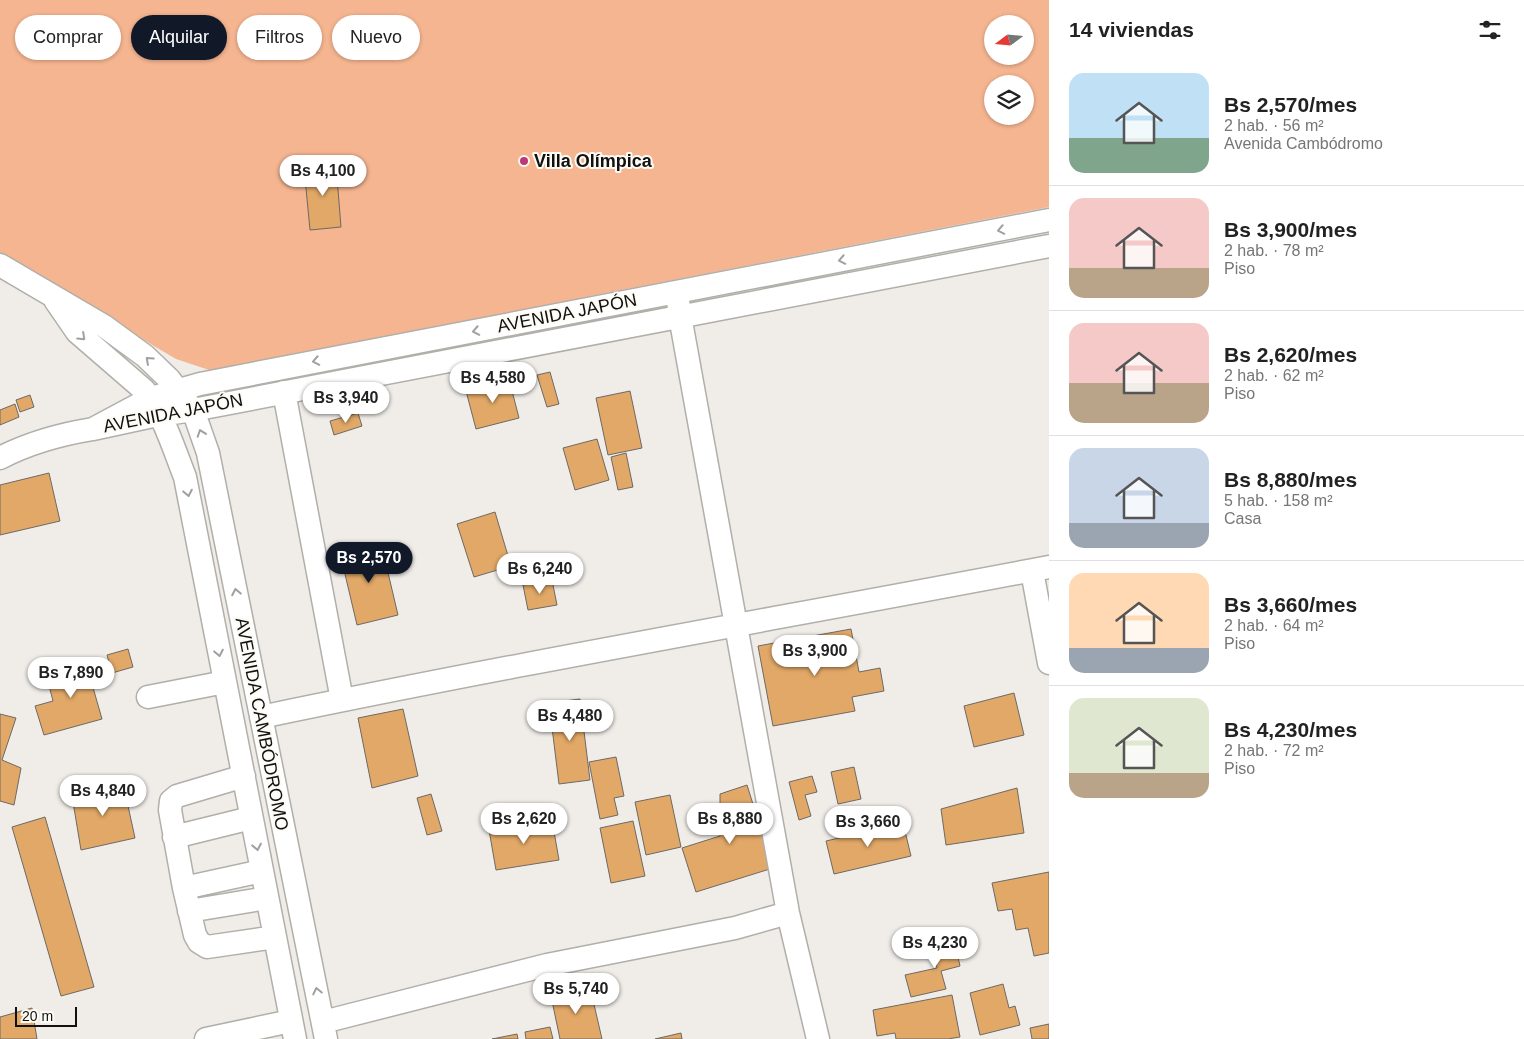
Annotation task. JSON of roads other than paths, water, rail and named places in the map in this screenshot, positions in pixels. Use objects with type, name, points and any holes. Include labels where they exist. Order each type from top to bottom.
[{"type":"street","name":"AVENIDA JAPÓN","points":[[0,458],[31,445],[75,432],[93,429],[155,406],[178,390],[200,384],[1049,220]]},
{"type":"street","name":"AVENIDA JAPÓN","points":[[155,406],[193,410],[1049,246]]},
{"type":"street","name":"AVENIDA CAMBÓDROMO","points":[[0,265],[104,326],[145,356],[169,379],[193,410],[208,454],[325,1030]]},
{"type":"street","points":[[678,292],[680,316],[788,913],[818,1039]]},
{"type":"street","points":[[54,297],[76,332],[144,390],[155,406]]},
{"type":"street","points":[[284,392],[342,700]]},
{"type":"street","name":"AVENIDA CAMBÓDROMO","points":[[155,406],[185,478],[293,1030]]},
{"type":"street","points":[[261,717],[736,625],[1040,569],[1049,663]]},
{"type":"street","points":[[148,697],[225,682]]},
{"type":"street","points":[[244,776],[177,796],[172,801],[170,810],[174,837],[189,911],[195,935],[199,942],[207,947],[275,937]]},
{"type":"street","points":[[174,837],[251,818]]},
{"type":"street","points":[[184,888],[262,872]]},
{"type":"street","points":[[189,911],[267,898]]},
{"type":"street","points":[[325,1030],[547,965],[735,928],[788,913]]},
{"type":"street","points":[[206,1039],[293,1030]]},
{"type":"place","name":"Villa Olímpica","points":[[524,161]]}]
